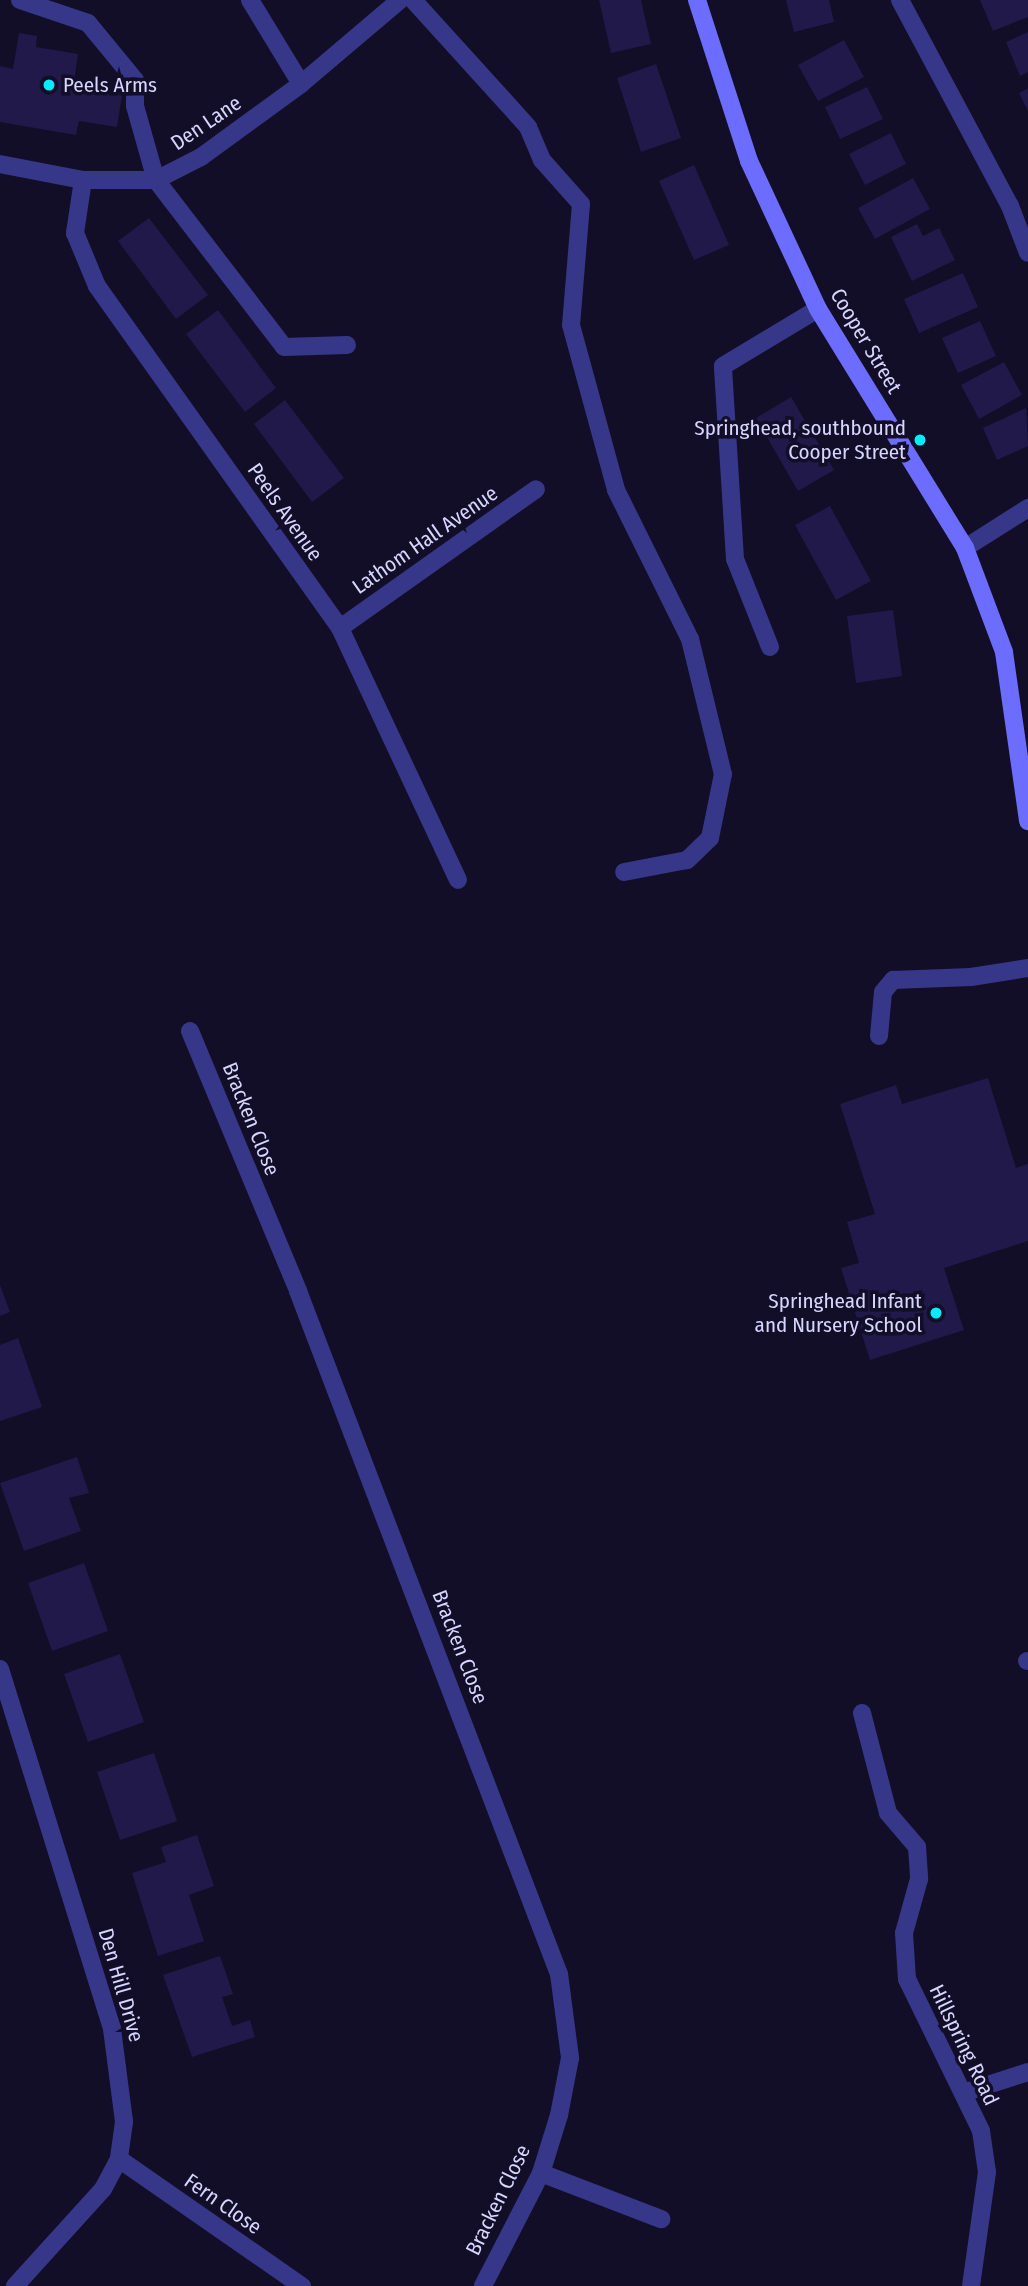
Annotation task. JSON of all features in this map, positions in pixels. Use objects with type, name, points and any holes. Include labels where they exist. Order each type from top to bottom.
[{"type":"street","points":[[20,0],[88,23],[135,80],[135,106],[156,180],[284,347],[347,345]]},
{"type":"street","points":[[250,0],[301,85]]},
{"type":"street","name":"Den Lane","points":[[0,164],[83,180],[156,180],[201,157],[301,85],[400,0]]},
{"type":"street","points":[[414,0],[528,127],[542,160],[581,204],[571,325],[616,490],[690,639],[709,714],[723,774],[710,838],[687,860],[624,872]]},
{"type":"street","name":"Cooper Street","points":[[697,0],[749,161],[818,309],[965,548],[1004,652],[1028,821]]},
{"type":"street","points":[[900,0],[1010,206],[1028,253]]},
{"type":"street","name":"Peels Avenue","points":[[83,180],[75,233],[97,286],[340,628],[458,880]]},
{"type":"street","points":[[770,647],[735,559],[723,366],[818,309]]},
{"type":"street","name":"Lathom Hall Avenue","points":[[340,628],[536,489]]},
{"type":"street","points":[[965,548],[1028,508]]},
{"type":"street","points":[[879,1035],[883,992],[893,980],[971,977],[1028,968]]},
{"type":"street","name":"Bracken Close","points":[[190,1031],[298,1291],[549,1940],[559,1974],[570,2058],[559,2115],[541,2173],[483,2286]]},
{"type":"street","name":"Den Hill Drive","points":[[0,1669],[112,2029],[124,2109],[118,2159],[103,2189],[31,2273],[15,2286]]},
{"type":"street","name":"Hillspring Road","points":[[862,1713],[888,1813],[917,1847],[919,1880],[904,1933],[907,1979],[942,2058],[981,2131],[987,2172],[971,2286]]},
{"type":"street","points":[[963,2093],[1028,2072]]},
{"type":"street","name":"Fern Close","points":[[118,2159],[302,2286]]},
{"type":"street","points":[[541,2173],[661,2219]]},
{"type":"building","points":[[599,0],[641,0],[651,44],[611,53]]},
{"type":"building","points":[[786,0],[829,0],[834,22],[794,32]]},
{"type":"building","points":[[980,0],[1028,0],[1028,17],[993,31]]},
{"type":"building","points":[[1028,32],[1028,72],[1020,76],[1006,42]]},
{"type":"building","name":"Peels Arms","points":[[19,33],[37,36],[36,47],[78,54],[74,81],[123,89],[117,127],[79,121],[76,135],[0,122],[0,66],[13,69]]},
{"type":"building","points":[[844,40],[864,77],[818,101],[798,65]]},
{"type":"building","points":[[656,64],[681,138],[641,152],[617,78]]},
{"type":"building","points":[[867,87],[883,119],[840,139],[825,107]]},
{"type":"building","points":[[1028,88],[1028,111],[1019,93]]},
{"type":"building","points":[[891,133],[906,164],[865,185],[849,154]]},
{"type":"building","points":[[694,165],[729,245],[694,260],[659,181]]},
{"type":"building","points":[[913,178],[930,209],[875,239],[858,208]]},
{"type":"building","points":[[149,218],[208,295],[176,319],[118,241]]},
{"type":"building","points":[[917,224],[923,236],[939,228],[955,260],[912,281],[891,237]]},
{"type":"building","points":[[963,273],[978,307],[919,333],[904,299]]},
{"type":"building","points":[[218,310],[276,388],[245,412],[186,334]]},
{"type":"building","points":[[980,321],[996,356],[958,373],[942,338]]},
{"type":"building","points":[[1004,362],[1022,395],[979,419],[961,385]]},
{"type":"building","points":[[791,397],[834,470],[798,491],[756,418]]},
{"type":"building","points":[[285,400],[344,478],[312,502],[254,424]]},
{"type":"building","points":[[1026,408],[1028,446],[997,460],[983,428]]},
{"type":"building","points":[[830,506],[871,581],[836,600],[795,525]]},
{"type":"building","points":[[893,610],[902,676],[856,683],[847,616]]},
{"type":"building","points":[[988,1078],[1016,1168],[1028,1164],[1028,1241],[944,1268],[964,1330],[870,1360],[841,1268],[859,1263],[847,1222],[875,1214],[840,1104],[896,1085],[902,1104]]},
{"type":"building","points":[[0,1285],[10,1312],[0,1316]]},
{"type":"building","points":[[18,1338],[42,1407],[0,1421],[0,1345]]},
{"type":"building","points":[[77,1457],[89,1493],[69,1498],[81,1531],[24,1551],[0,1483]]},
{"type":"building","points":[[84,1563],[108,1631],[52,1651],[28,1583]]},
{"type":"building","points":[[120,1654],[144,1722],[88,1742],[64,1674]]},
{"type":"building","points":[[154,1753],[177,1821],[120,1840],[97,1772]]},
{"type":"building","points":[[197,1835],[214,1886],[189,1895],[204,1941],[158,1956],[132,1873],[166,1862],[161,1847]]},
{"type":"building","points":[[220,1956],[233,1994],[222,1997],[232,2026],[250,2020],[255,2037],[192,2057],[163,1975]]},
{"type":"place","name":"Peels Arms","points":[[49,85]]},
{"type":"place","name":"Springhead, southbound Cooper Street","points":[[920,440]]},
{"type":"place","name":"Springhead Infant and Nursery School","points":[[936,1313]]}]
